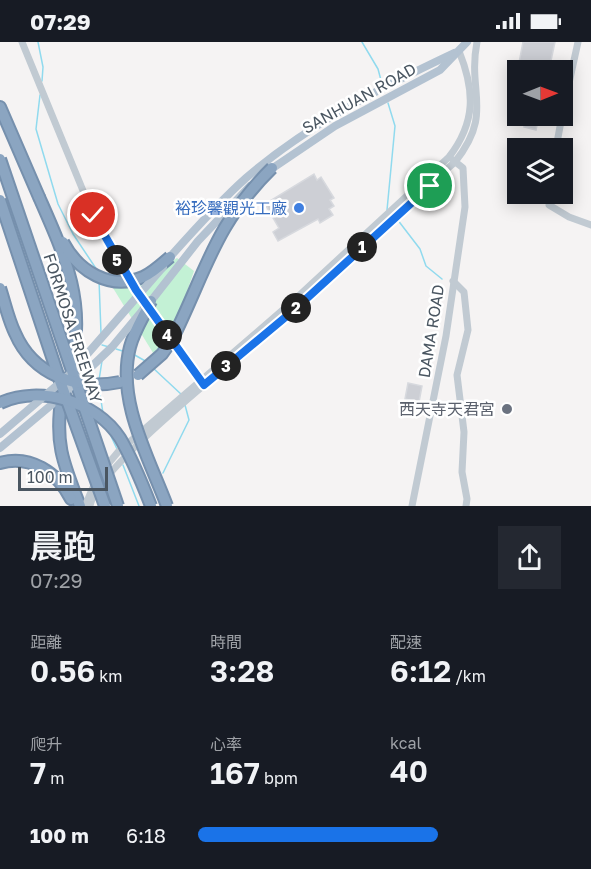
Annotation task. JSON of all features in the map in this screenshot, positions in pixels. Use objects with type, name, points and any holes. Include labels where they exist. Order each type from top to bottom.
[{"type":"highway","points":[[0,107],[67,266],[76,300],[77,330],[69,375]]},
{"type":"highway","name":"FORMOSA FREEWAY","points":[[0,159],[118,506]]},
{"type":"highway","points":[[0,288],[15,333],[24,349],[32,359],[63,379],[92,386],[120,382],[138,375],[162,354],[172,340],[223,226],[239,204],[272,168]]},
{"type":"highway","points":[[39,197],[77,264],[99,278],[121,282],[143,277],[170,257]]},
{"type":"highway","name":"FORMOSA FREEWAY","points":[[0,200],[60,381],[105,506]]},
{"type":"highway","points":[[151,301],[130,346],[127,379],[136,424],[167,506]]},
{"type":"highway","points":[[62,395],[57,424],[59,444],[78,506]]},
{"type":"highway","points":[[0,403],[21,397],[48,396],[76,403],[92,411],[119,437],[151,506]]},
{"type":"highway","points":[[0,463],[37,465],[51,472],[78,506]]},
{"type":"main road","points":[[459,51],[467,42]]},
{"type":"main road","name":"SANHUAN ROAD","points":[[0,435],[69,375],[143,292],[170,257],[246,178],[284,148],[332,117],[443,62],[459,51]]},
{"type":"main road","name":"SANHUAN ROAD","points":[[0,448],[112,348],[222,213],[272,168],[335,126],[430,77],[443,62]]},
{"type":"main road","points":[[62,395],[69,375]]},
{"type":"street","points":[[22,42],[81,190],[107,243],[136,290],[202,382]]},
{"type":"street","points":[[90,506],[102,483],[188,394],[294,310],[469,144],[478,116],[475,71],[477,42]]},
{"type":"street","points":[[573,65],[578,42]]},
{"type":"street","points":[[459,51],[475,71]]},
{"type":"street","points":[[452,159],[469,124],[471,106],[468,73],[459,51]]},
{"type":"street","name":"DAMA ROAD","points":[[412,506],[446,336],[465,207],[463,168],[452,159]]},
{"type":"street","points":[[549,204],[568,217],[591,225]]},
{"type":"street","points":[[453,281],[464,292],[468,330],[457,375],[464,432],[462,472],[467,499],[466,506]]},
{"type":"street","points":[[85,506],[98,476],[118,452],[179,403]]},
{"type":"green space","points":[[177,258],[194,271],[177,321],[155,356],[113,288],[139,283]]},
{"type":"building","points":[[523,42],[555,42],[551,60],[520,60]]},
{"type":"building","points":[[524,126],[537,126],[536,130]]},
{"type":"building","name":"裕珍馨觀光工廠","points":[[314,174],[317,180],[321,177],[334,198],[330,200],[334,206],[329,209],[333,215],[320,223],[318,219],[278,241],[273,232],[279,228],[265,204]]},
{"type":"building","points":[[408,383],[422,386],[419,402],[405,399]]},
{"type":"waterway","points":[[38,42],[43,67],[42,81]]},
{"type":"waterway","points":[[362,42],[378,69],[382,84]]},
{"type":"waterway","points":[[40,95],[36,129],[58,204],[73,234],[99,273]]},
{"type":"waterway","points":[[387,210],[395,126],[388,103]]},
{"type":"waterway","points":[[397,219],[420,249],[426,266],[442,279]]},
{"type":"waterway","points":[[99,280],[101,333]]},
{"type":"waterway","points":[[102,345],[109,347]]},
{"type":"waterway","points":[[116,349],[126,352]]},
{"type":"waterway","points":[[133,354],[147,362]]},
{"type":"waterway","points":[[99,380],[102,361]]},
{"type":"waterway","points":[[153,368],[182,395]]},
{"type":"waterway","points":[[99,388],[103,413]]},
{"type":"waterway","points":[[163,473],[189,420],[185,405]]},
{"type":"waterway","points":[[110,434],[117,449]]},
{"type":"waterway","points":[[123,465],[139,506]]},
{"type":"place","name":"裕珍馨觀光工廠","points":[[299,208]]},
{"type":"place","name":"西天寺天君宮","points":[[507,409]]},
{"type":"route","points":[[93,215],[136,290],[204,385],[294,310],[430,186]]}]
